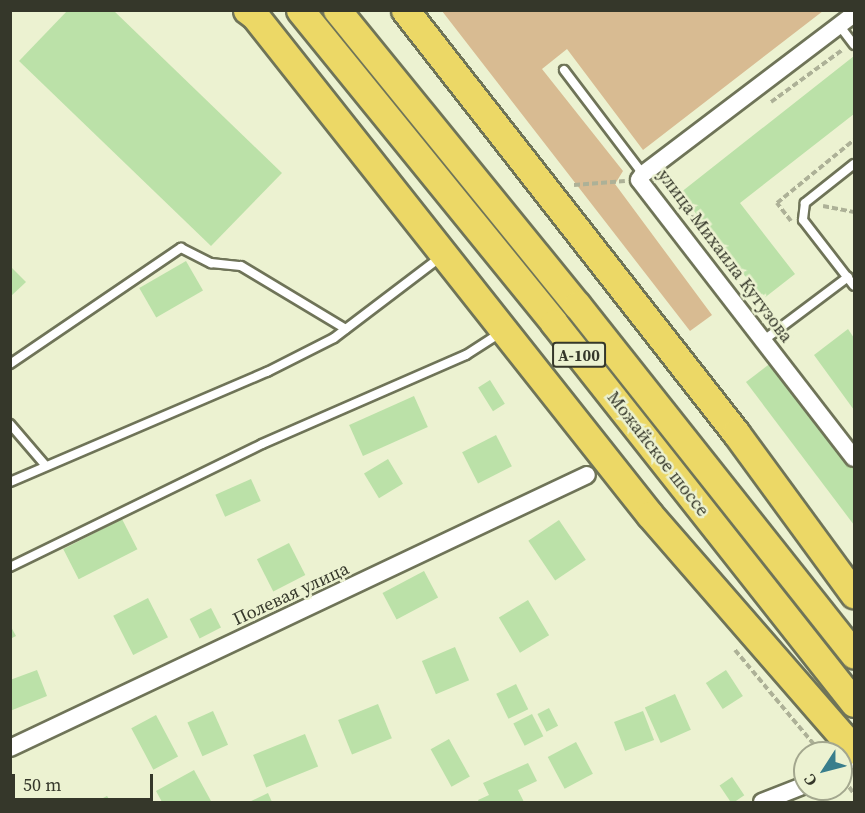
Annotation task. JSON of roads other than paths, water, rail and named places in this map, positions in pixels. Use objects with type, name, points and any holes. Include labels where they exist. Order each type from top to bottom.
[{"type":"main road","points":[[247,10],[255,16],[650,515],[855,750]]},
{"type":"main road","name":"Можайское шоссе","points":[[300,10],[554,323],[855,703]]},
{"type":"main road","name":"Можайское шоссе","points":[[337,10],[577,304],[855,655]]},
{"type":"main road","points":[[405,10],[736,433],[855,594]]},
{"type":"street","name":"улица Михаила Кутузова","points":[[855,14],[641,177],[855,458]]},
{"type":"street","name":"Полевая улица","points":[[10,748],[587,475]]},
{"type":"street","points":[[762,802],[793,790]]},
{"type":"lane","points":[[839,25],[853,44]]},
{"type":"lane","points":[[564,70],[641,177]]},
{"type":"lane","points":[[855,164],[804,203],[803,220],[855,286]]},
{"type":"lane","points":[[10,364],[181,248],[211,263],[241,266],[346,329]]},
{"type":"lane","points":[[10,482],[267,372],[333,338],[444,254]]},
{"type":"lane","points":[[764,340],[848,277]]},
{"type":"lane","points":[[10,567],[262,444],[466,355],[504,330]]},
{"type":"lane","points":[[10,424],[46,466]]}]
